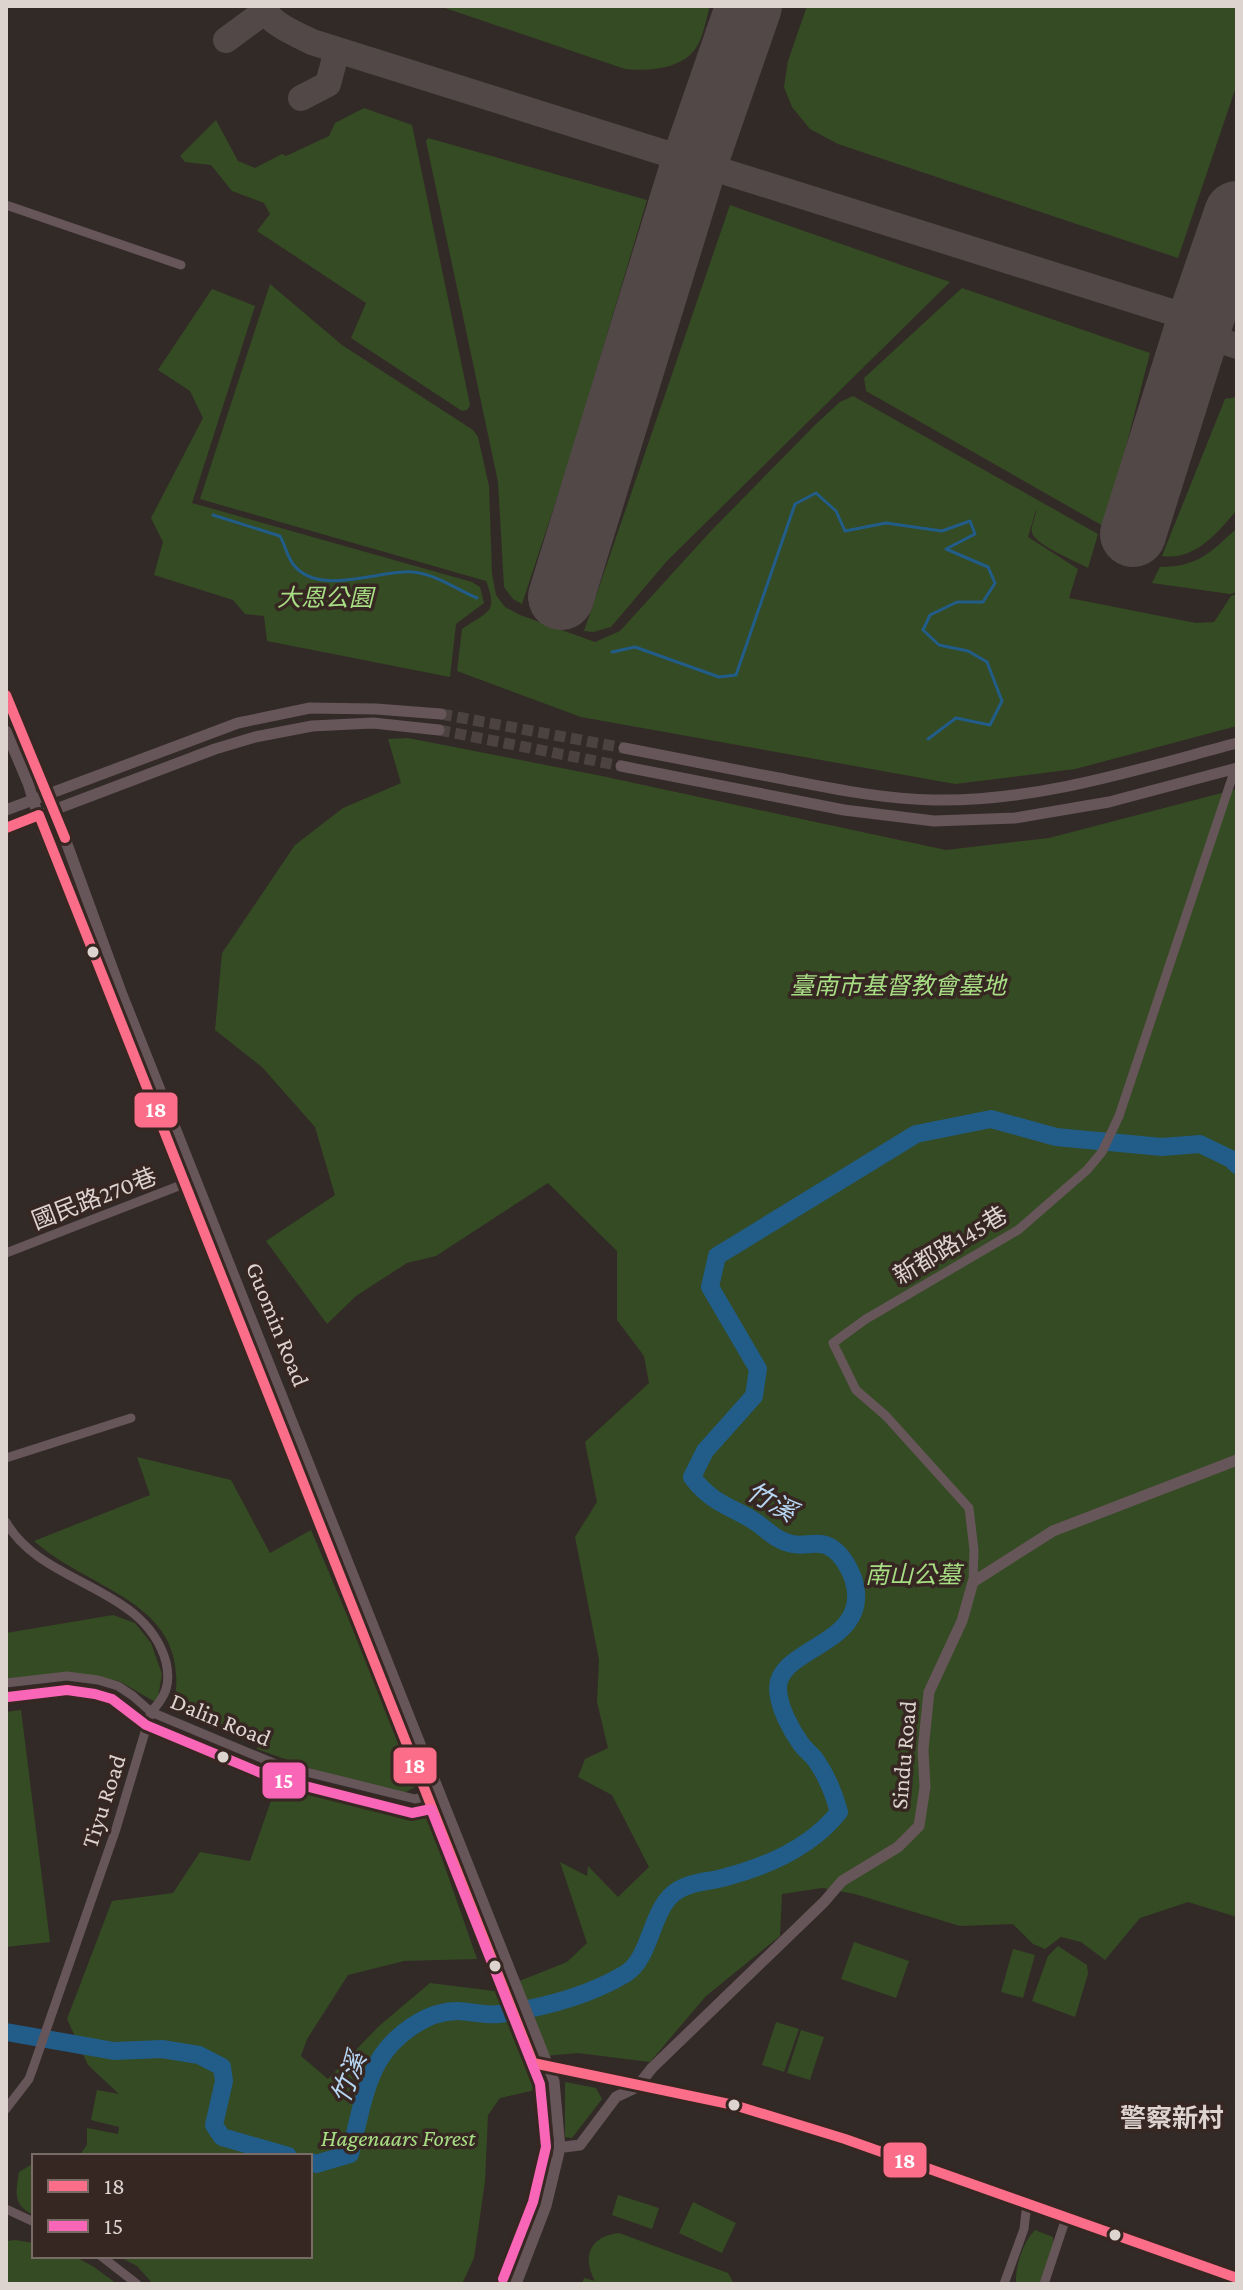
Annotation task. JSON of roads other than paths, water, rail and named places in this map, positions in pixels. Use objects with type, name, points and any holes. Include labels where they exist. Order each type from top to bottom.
[{"type":"street","points":[[6,205],[181,265]]},
{"type":"street","name":"Guomin Road","points":[[6,695],[54,810],[191,1182]]},
{"type":"street","points":[[6,810],[238,723],[310,708],[441,714]]},
{"type":"street","points":[[6,828],[215,749],[255,737],[312,726],[373,723],[439,730]]},
{"type":"street","name":"Guomin Road","points":[[6,731],[191,1182],[534,2047]]},
{"type":"street","points":[[624,748],[841,790],[892,798],[938,800],[1007,795],[1100,779],[1237,743]]},
{"type":"street","points":[[621,766],[844,810],[934,821],[1015,818],[1109,802],[1236,769]]},
{"type":"street","name":"新都路145巷","points":[[973,1582],[974,1550],[969,1508],[886,1416],[856,1390],[833,1343],[866,1319],[1018,1230],[1087,1170],[1102,1152],[1119,1116],[1236,769]]},
{"type":"street","name":"國民路270巷","points":[[6,1253],[191,1182]]},
{"type":"street","points":[[6,1458],[131,1418]]},
{"type":"street","points":[[973,1582],[1053,1531],[1237,1460]]},
{"type":"street","name":"Tiyu Road","points":[[6,1522],[15,1536],[32,1551],[124,1606],[154,1634],[165,1658],[167,1683],[164,1698],[151,1712],[116,1829],[37,2059],[29,2079],[6,2109]]},
{"type":"street","name":"Sindu Road","points":[[560,2148],[580,2145],[616,2097],[637,2087],[652,2068],[816,1910],[842,1881],[898,1847],[919,1826],[925,1787],[923,1750],[929,1692],[962,1621],[973,1582]]},
{"type":"street","name":"Dalin Road","points":[[6,1683],[67,1676],[98,1680],[118,1686],[151,1712],[278,1765],[415,1799],[433,1794]]},
{"type":"street","points":[[507,2284],[540,2194],[547,2147],[542,2099],[533,2063],[534,2047]]},
{"type":"street","points":[[516,2284],[546,2206],[560,2148],[554,2081],[549,2067],[534,2047]]},
{"type":"street","points":[[533,2063],[734,2105],[845,2139],[1237,2278]]},
{"type":"street","points":[[547,2147],[560,2148]]},
{"type":"street","points":[[1004,2284],[1024,2229],[1027,2203]]},
{"type":"street","points":[[6,2209],[32,2221]]},
{"type":"street","points":[[1044,2284],[1066,2218]]},
{"type":"street","points":[[104,2258],[137,2284]]},
{"type":"waterway","points":[[612,652],[635,647],[719,677],[736,675],[795,504],[816,493],[836,511],[845,531],[886,523],[942,531],[970,521],[975,534],[946,549],[988,567],[995,583],[983,602],[957,602],[930,615],[923,630],[939,645],[968,651],[987,662],[1002,701],[990,725],[956,718],[928,739]]},
{"type":"waterway","points":[[213,515],[280,536],[293,564],[304,574],[318,579],[333,581],[399,572],[422,573],[477,598]]},
{"type":"waterway","name":"竹溪","points":[[312,2163],[350,2154],[365,2095],[378,2062],[401,2034],[422,2020],[445,2012],[494,2014],[531,2008],[580,1995],[611,1982],[634,1967],[660,1912],[674,1893],[686,1886],[720,1879],[773,1861],[816,1835],[839,1812],[824,1774],[789,1725],[778,1688],[782,1674],[793,1663],[839,1631],[851,1618],[856,1600],[853,1578],[833,1549],[823,1544],[797,1545],[780,1540],[712,1497],[692,1477],[705,1451],[754,1396],[758,1369],[710,1287],[717,1256],[916,1134],[991,1119],[1056,1137],[1162,1147],[1200,1144],[1237,1165]]},
{"type":"waterway","name":"竹溪","points":[[6,2032],[114,2051],[162,2049],[199,2055],[222,2067],[224,2081],[214,2125],[222,2137],[281,2154]]},
{"type":"tunnel","points":[[441,714],[624,748]]},
{"type":"tunnel","points":[[439,730],[621,766]]},
{"type":"district","name":"警察新村","points":[[1172,2118]]},
{"type":"park label","name":"大恩公園","points":[[325,597]]},
{"type":"park label","name":"臺南市基督教會墓地","points":[[898,985]]},
{"type":"park label","name":"南山公墓","points":[[913,1574]]},
{"type":"park label","name":"Hagenaars Forest","points":[[398,2137]]}]
